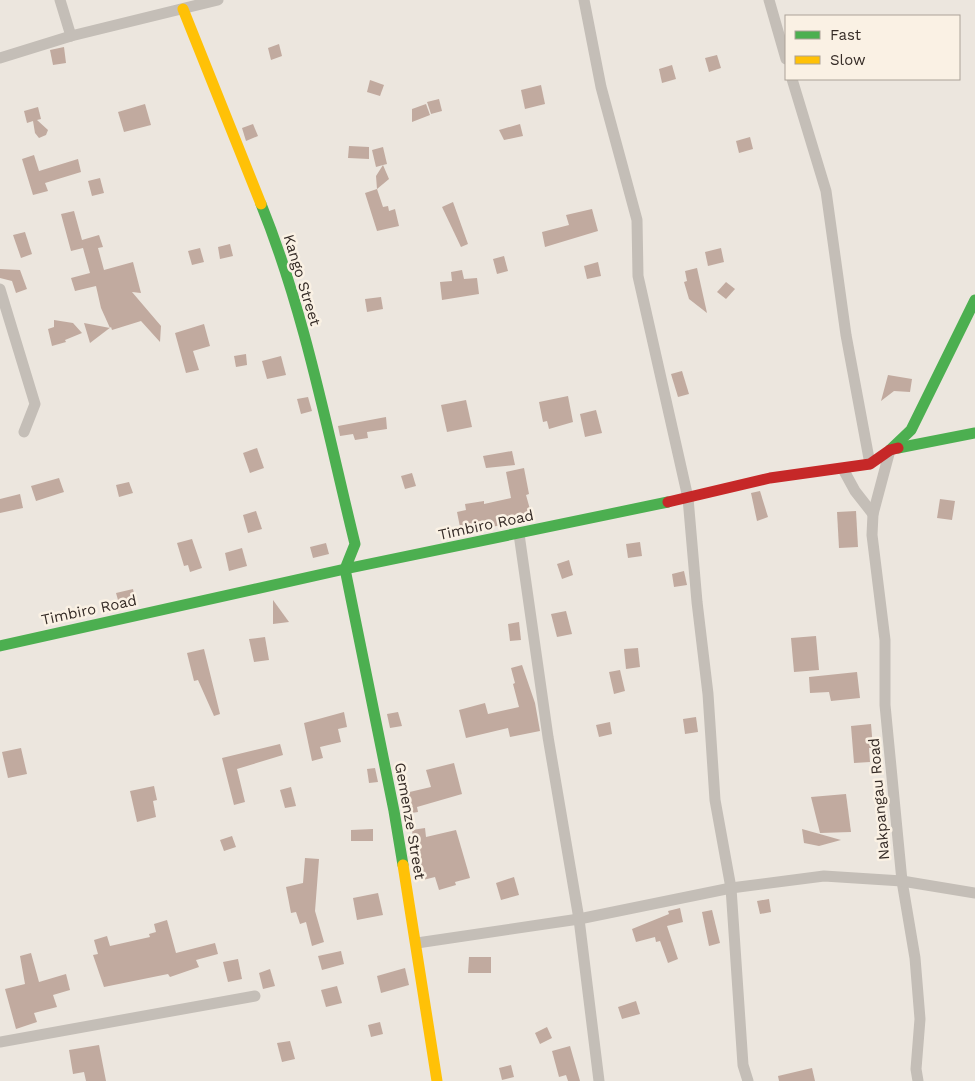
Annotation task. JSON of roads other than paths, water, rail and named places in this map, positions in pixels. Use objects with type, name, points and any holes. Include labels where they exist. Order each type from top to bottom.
[{"type":"street","points":[[60,0],[71,36]]},
{"type":"street","points":[[0,58],[71,36],[218,0]]},
{"type":"street","points":[[584,0],[601,87],[637,220],[638,276],[688,498],[697,602],[708,694],[715,800],[731,888],[743,1065],[748,1081]]},
{"type":"street","points":[[769,0],[785,56]]},
{"type":"street","name":"Kango Street","points":[[183,9],[274,236],[298,313],[356,544],[345,569]]},
{"type":"street","points":[[792,80],[826,192],[846,335],[870,464]]},
{"type":"street","points":[[0,289],[35,404],[24,432]]},
{"type":"street","points":[[890,450],[911,430],[959,336],[975,300]]},
{"type":"street","name":"Timbiro Road","points":[[0,646],[345,569],[688,498],[770,478],[870,464],[890,450],[975,433]]},
{"type":"street","name":"Nakpangau Road","points":[[890,450],[873,514],[872,535],[885,640],[885,705],[902,880],[915,958],[920,1019],[916,1069],[918,1081]]},
{"type":"street","points":[[843,469],[855,491],[873,514]]},
{"type":"street","points":[[519,534],[548,736],[579,919],[599,1081]]},
{"type":"street","name":"Gemenze Street","points":[[345,569],[394,811],[417,943],[437,1081]]},
{"type":"street","points":[[417,943],[579,919],[731,888],[824,876],[902,880],[975,893]]},
{"type":"street","points":[[0,1042],[256,996]]}]
